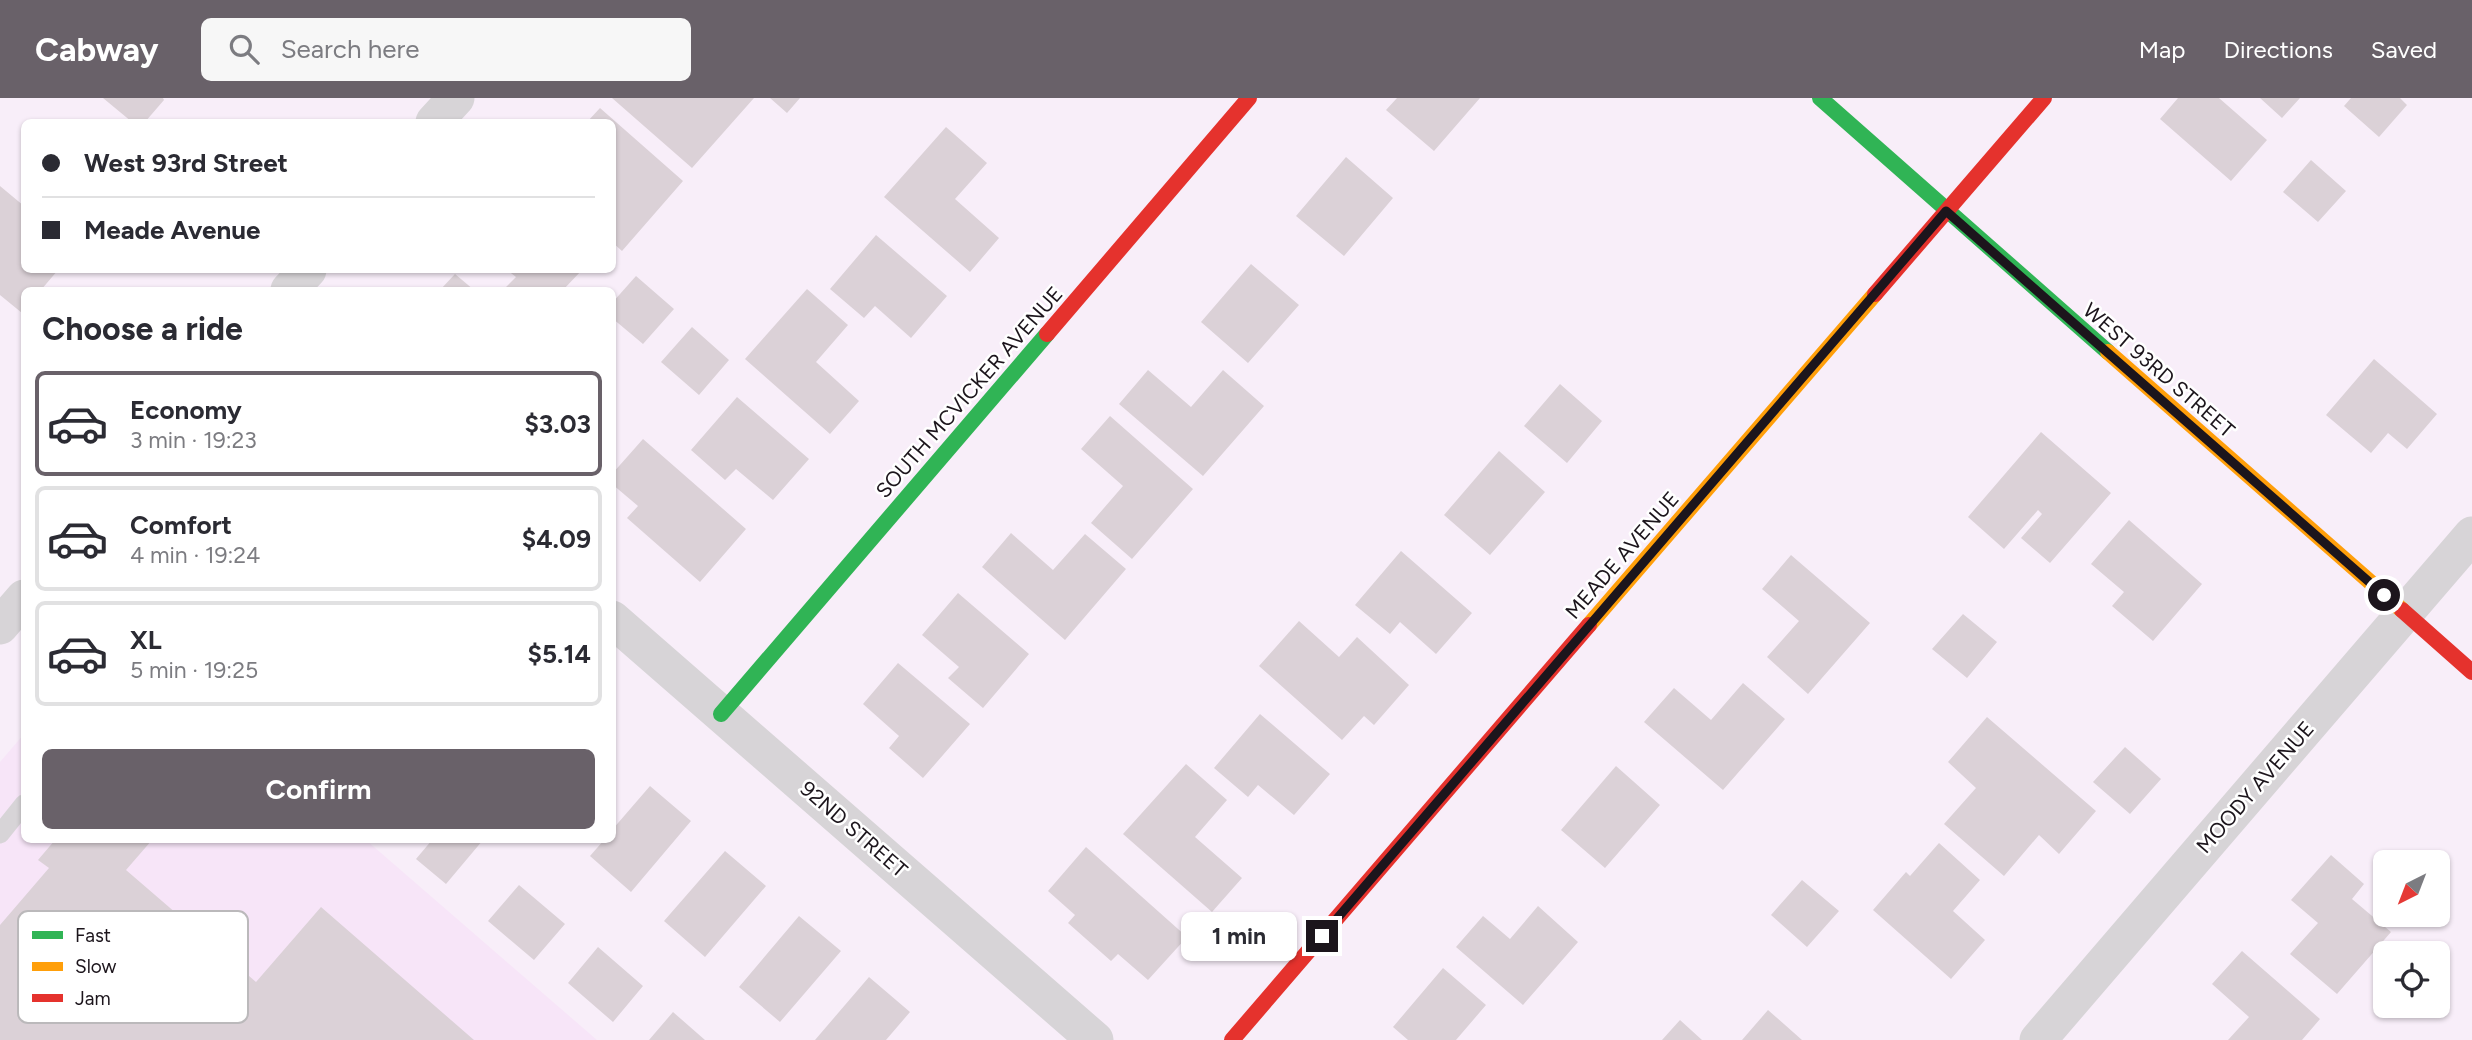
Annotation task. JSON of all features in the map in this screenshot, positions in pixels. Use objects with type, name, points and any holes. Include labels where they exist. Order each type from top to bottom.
[{"type":"street","points":[[438,119],[456,98]]},
{"type":"street","name":"SOUTH MCVICKER AVENUE","points":[[721,714],[1249,98]]},
{"type":"street","name":"WEST 93RD STREET","points":[[1819,98],[2472,672]]},
{"type":"street","name":"MEADE AVENUE","points":[[1232,1040],[2044,98]]},
{"type":"street","points":[[292,287],[305,273]]},
{"type":"street","name":"MOODY AVENUE","points":[[2038,1040],[2472,535]]},
{"type":"street","points":[[0,626],[21,602]]},
{"type":"street","name":"92ND STREET","points":[[616,622],[1095,1040]]},
{"type":"lane","points":[[0,834],[21,808]]},
{"type":"shaded area","points":[[21,738],[21,843],[369,843],[597,1040],[0,1040],[0,762]]},
{"type":"building","points":[[103,98],[163,98],[148,119],[128,119]]},
{"type":"building","points":[[612,98],[754,98],[692,168]]},
{"type":"building","points":[[770,98],[800,98],[787,113]]},
{"type":"building","points":[[1397,98],[1480,98],[1434,151],[1386,110]]},
{"type":"building","points":[[2178,98],[2219,98],[2267,140],[2231,181],[2160,119]]},
{"type":"building","points":[[2260,98],[2300,98],[2282,118]]},
{"type":"building","points":[[2351,98],[2400,98],[2407,105],[2379,137],[2344,106]]},
{"type":"building","points":[[600,108],[613,119],[590,119]]},
{"type":"building","points":[[616,122],[683,181],[622,251],[616,246]]},
{"type":"building","points":[[946,127],[987,163],[955,199],[999,238],[970,272],[884,197]]},
{"type":"building","points":[[1346,157],[1393,198],[1344,256],[1296,216]]},
{"type":"building","points":[[2311,160],[2346,191],[2318,222],[2283,192]]},
{"type":"building","points":[[0,186],[21,204],[21,273],[55,273],[44,287],[21,287],[21,312],[0,295]]},
{"type":"building","points":[[876,235],[947,296],[911,338],[875,306],[864,318],[830,289]]},
{"type":"building","points":[[1251,264],[1299,305],[1248,363],[1201,322]]},
{"type":"building","points":[[511,273],[579,273],[566,287],[506,287],[516,277]]},
{"type":"building","points":[[455,274],[470,287],[443,287]]},
{"type":"building","points":[[636,276],[674,309],[643,344],[616,321],[616,298]]},
{"type":"building","points":[[807,289],[848,325],[816,362],[859,401],[830,434],[745,359]]},
{"type":"building","points":[[692,327],[729,360],[699,395],[661,362]]},
{"type":"building","points":[[2374,359],[2437,414],[2407,449],[2388,433],[2371,453],[2326,415]]},
{"type":"building","points":[[1148,370],[1191,407],[1223,370],[1264,406],[1203,476],[1119,404]]},
{"type":"building","points":[[1560,384],[1602,421],[1567,463],[1524,426]]},
{"type":"building","points":[[737,397],[809,459],[773,500],[736,469],[725,480],[691,450]]},
{"type":"building","points":[[1110,416],[1193,489],[1132,559],[1091,523],[1123,486],[1081,449]]},
{"type":"building","points":[[2041,432],[2111,493],[2050,563],[2021,538],[2042,514],[2038,510],[2004,549],[1968,517]]},
{"type":"building","points":[[643,439],[746,529],[700,582],[627,518],[638,506],[616,487],[616,469]]},
{"type":"building","points":[[1499,451],[1545,492],[1490,555],[1444,515]]},
{"type":"building","points":[[2129,520],[2202,584],[2153,641],[2112,606],[2124,592],[2091,564]]},
{"type":"building","points":[[1011,533],[1053,570],[1085,534],[1126,569],[1065,640],[982,567]]},
{"type":"building","points":[[1401,551],[1472,613],[1436,654],[1400,622],[1390,634],[1355,605]]},
{"type":"building","points":[[1791,555],[1870,623],[1808,694],[1767,657],[1799,621],[1762,589]]},
{"type":"building","points":[[958,593],[1029,654],[983,708],[948,678],[959,667],[922,635]]},
{"type":"building","points":[[1963,614],[1997,642],[1967,678],[1932,649]]},
{"type":"building","points":[[1299,621],[1339,657],[1357,637],[1409,685],[1374,725],[1364,716],[1342,740],[1259,666]]},
{"type":"building","points":[[898,663],[970,724],[923,778],[889,748],[899,736],[863,704]]},
{"type":"building","points":[[1743,683],[1785,719],[1723,790],[1644,722],[1674,688],[1711,720]]},
{"type":"building","points":[[1260,714],[1330,774],[1294,815],[1258,785],[1248,797],[1214,768]]},
{"type":"building","points":[[1987,717],[2096,811],[2059,854],[2039,835],[2004,876],[1944,824],[1976,788],[1948,762]]},
{"type":"building","points":[[2125,747],[2161,779],[2130,814],[2093,782]]},
{"type":"building","points":[[1186,764],[1227,800],[1195,837],[1242,878],[1212,912],[1123,834]]},
{"type":"building","points":[[1616,766],[1660,805],[1605,868],[1561,830]]},
{"type":"building","points":[[650,786],[691,821],[631,892],[590,856],[601,843],[616,843],[616,825]]},
{"type":"building","points":[[52,843],[149,843],[126,870],[174,911],[18,911],[18,1023],[248,1023],[248,975],[256,982],[321,907],[474,1040],[0,1040],[0,925],[49,868],[38,860]]},
{"type":"building","points":[[429,843],[480,843],[446,884],[416,859]]},
{"type":"building","points":[[1939,843],[1980,880],[1953,911],[1985,940],[1951,979],[1873,910],[1906,872],[1910,876]]},
{"type":"building","points":[[1086,847],[1187,937],[1148,980],[1118,954],[1111,961],[1068,923],[1075,915],[1048,891]]},
{"type":"building","points":[[725,851],[766,886],[705,957],[664,921]]},
{"type":"building","points":[[2331,855],[2364,884],[2352,899],[2373,917],[2373,928],[2386,928],[2391,932],[2383,941],[2373,941],[2373,953],[2337,994],[2290,954],[2318,923],[2291,900]]},
{"type":"building","points":[[1802,880],[1839,911],[1807,947],[1771,915]]},
{"type":"building","points":[[519,885],[565,924],[534,960],[488,921]]},
{"type":"building","points":[[1538,906],[1578,942],[1523,1005],[1456,947],[1483,916],[1510,939]]},
{"type":"building","points":[[799,916],[841,951],[780,1022],[739,987]]},
{"type":"building","points":[[598,947],[643,986],[613,1022],[568,983]]},
{"type":"building","points":[[2242,951],[2320,1019],[2302,1040],[2228,1040],[2249,1017],[2212,984]]},
{"type":"building","points":[[1443,968],[1486,1005],[1456,1040],[1408,1040],[1393,1027]]},
{"type":"building","points":[[869,977],[910,1012],[886,1040],[815,1040]]},
{"type":"building","points":[[1768,1010],[1802,1040],[1742,1040]]},
{"type":"building","points":[[673,1012],[705,1040],[649,1040]]},
{"type":"building","points":[[1680,1020],[1702,1040],[1662,1040]]},
{"type":"traffic: fast","points":[[1820,98],[2108,352]]},
{"type":"traffic: fast","points":[[721,714],[1047,334]]},
{"type":"traffic: slow","points":[[1589,625],[1875,294]]},
{"type":"traffic: slow","points":[[2108,352],[2402,610]]},
{"type":"traffic: jam","points":[[1047,334],[1249,98]]},
{"type":"traffic: jam","points":[[1875,294],[2044,98]]},
{"type":"traffic: jam","points":[[2402,610],[2472,672]]},
{"type":"traffic: jam","points":[[1232,1040],[1589,625]]},
{"type":"route","points":[[1322,936],[1946,211],[2384,595]]}]
